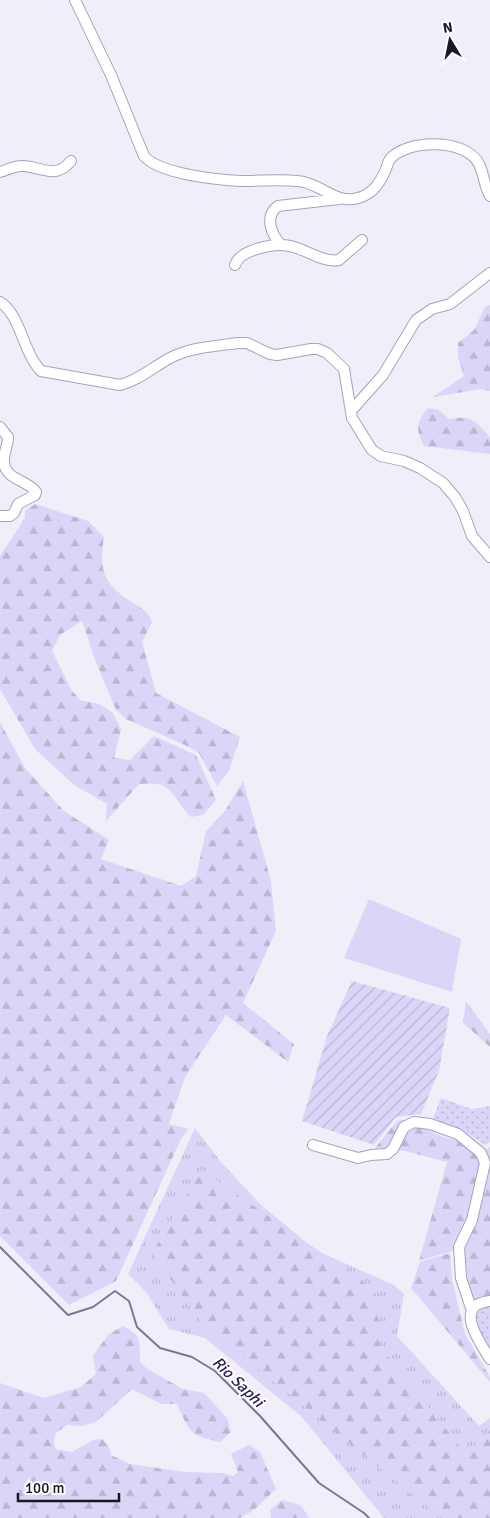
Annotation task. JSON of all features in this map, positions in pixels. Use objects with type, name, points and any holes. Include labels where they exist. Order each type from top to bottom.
[{"type":"street","points":[[75,0],[111,75],[139,144],[149,162],[176,173],[239,181],[300,181],[320,187],[339,199]]},
{"type":"street","points":[[281,245],[274,235],[270,218],[273,210],[278,206],[339,199],[358,199],[373,191],[381,180],[390,160],[399,152],[422,145],[456,146],[469,152],[479,163],[485,187],[490,196]]},
{"type":"street","points":[[0,172],[24,166],[46,171],[58,171],[71,161]]},
{"type":"street","points":[[235,265],[239,257],[245,253],[281,245],[291,246],[333,261],[343,257],[362,240]]},
{"type":"street","points":[[350,411],[383,375],[416,320],[432,309],[450,304],[490,273]]},
{"type":"street","points":[[0,302],[12,312],[25,347],[41,371],[120,385],[131,382],[183,352],[238,342],[247,343],[270,354],[310,348],[327,353],[344,369],[350,411],[354,422],[372,450],[380,456],[420,468],[443,483],[463,511],[472,536],[490,557]]},
{"type":"street","points":[[0,427],[8,438],[4,462],[5,467],[16,480],[32,487],[36,492],[35,495],[18,504],[14,513],[10,516],[0,516]]},
{"type":"street","points":[[313,1145],[358,1158],[387,1154],[393,1149],[404,1127],[414,1122],[430,1124],[458,1134],[481,1152],[485,1164],[472,1220],[459,1247],[461,1278],[472,1311],[472,1328],[490,1359]]},
{"type":"street","points":[[472,1311],[480,1303],[490,1301]]},
{"type":"green space","points":[[490,305],[490,391],[481,389],[433,397],[464,376],[458,357],[458,343],[474,330],[485,307]]},
{"type":"green space","points":[[428,408],[439,410],[449,419],[463,418],[476,423],[490,437],[490,454],[424,446],[418,427],[421,418]]},
{"type":"green space","points":[[35,504],[88,521],[104,537],[102,558],[108,581],[121,594],[146,612],[152,622],[142,642],[156,693],[240,737],[229,771],[217,786],[199,753],[126,719],[116,710],[94,657],[82,621],[60,635],[52,651],[71,689],[80,700],[99,704],[112,712],[121,729],[114,758],[130,760],[154,736],[196,755],[216,800],[203,815],[191,817],[164,786],[139,784],[106,821],[107,804],[74,785],[35,749],[0,689],[0,556],[25,518],[25,511]]},
{"type":"green space","points":[[0,722],[25,768],[64,811],[109,840],[101,859],[181,886],[196,876],[206,831],[225,811],[243,781],[271,881],[276,931],[243,1003],[294,1044],[288,1062],[226,1015],[185,1077],[169,1124],[189,1129],[181,1139],[116,1281],[69,1305],[0,1236]]},
{"type":"green space","points":[[369,899],[461,939],[452,992],[344,958]]},
{"type":"green space","points":[[352,981],[450,1008],[439,1071],[421,1114],[396,1117],[374,1145],[302,1121],[327,1036]]},
{"type":"green space","points":[[466,1001],[490,1034],[490,1047],[463,1023]]},
{"type":"green space","points":[[441,1098],[472,1109],[490,1106],[490,1142],[485,1145],[461,1129],[432,1121]]},
{"type":"green space","points":[[407,1120],[443,1137],[468,1140],[483,1152],[490,1147],[490,1297],[483,1296],[468,1304],[458,1254],[452,1251],[419,1261],[447,1162],[405,1151],[375,1148],[397,1121]]},
{"type":"green space","points":[[195,1128],[221,1162],[261,1205],[317,1251],[394,1285],[404,1294],[397,1336],[479,1426],[490,1418],[490,1518],[384,1518],[302,1417],[205,1338],[169,1329],[146,1292],[128,1274]]},
{"type":"green space","points":[[202,1170],[375,1290],[380,1346],[464,1452],[490,1433],[490,1518],[442,1518],[204,1326],[152,1253]]},
{"type":"green space","points":[[450,1253],[452,1279],[465,1334],[490,1377],[490,1382],[411,1288],[420,1262]]},
{"type":"green space","points":[[490,1303],[490,1359],[472,1328],[475,1305]]},
{"type":"green space","points":[[123,1326],[137,1336],[140,1344],[140,1362],[146,1368],[183,1389],[204,1393],[227,1418],[231,1432],[220,1442],[202,1437],[191,1431],[177,1404],[161,1404],[132,1389],[96,1422],[82,1426],[67,1425],[56,1433],[55,1449],[72,1452],[93,1440],[102,1439],[108,1445],[111,1455],[130,1464],[185,1472],[222,1473],[233,1476],[238,1472],[231,1454],[249,1445],[260,1452],[276,1489],[254,1510],[240,1518],[0,1518],[0,1383],[44,1398],[81,1387],[96,1374],[93,1355],[109,1334]]},
{"type":"green space","points":[[282,1500],[300,1505],[310,1518],[271,1518],[270,1510]]},
{"type":"waterway","name":"Rio Saphi","points":[[0,1247],[68,1315],[93,1307],[115,1291],[129,1301],[137,1327],[160,1348],[192,1357],[215,1371],[260,1416],[319,1483],[369,1518]]}]
